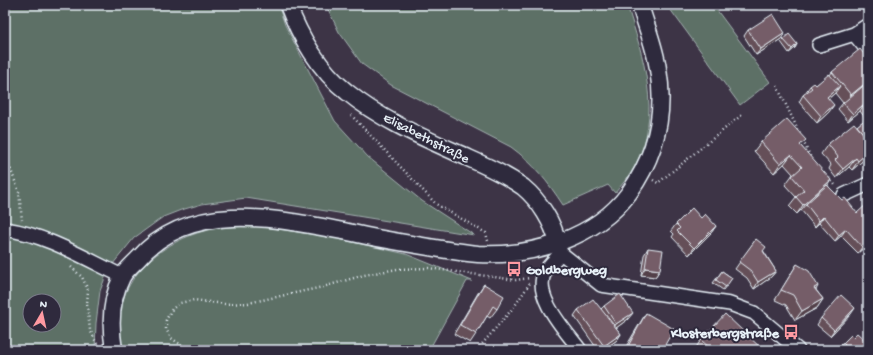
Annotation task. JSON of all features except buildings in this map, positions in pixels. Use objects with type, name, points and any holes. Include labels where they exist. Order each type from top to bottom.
[{"type":"street","name":"Elisabethstraße","points":[[288,5],[294,21],[320,66],[346,92],[401,127],[502,173],[524,188],[543,210],[555,231],[559,248]]},
{"type":"street","points":[[580,350],[546,302],[541,288],[544,272],[559,248],[590,228],[622,203],[642,174],[656,141],[661,107],[658,68],[640,5]]},
{"type":"street","points":[[820,45],[854,34],[868,25]]},
{"type":"street","points":[[854,34],[868,50]]},
{"type":"street","points":[[844,194],[868,184]]},
{"type":"street","points":[[114,350],[110,326],[115,298],[122,276],[146,249],[170,233],[206,220],[249,216],[285,220],[396,242],[478,254],[559,248],[601,285],[730,304],[754,312],[798,350]]},
{"type":"street","points":[[5,229],[23,232],[63,247],[122,276]]},
{"type":"path","points":[[777,86],[812,160]]},
{"type":"path","points":[[346,92],[341,98],[354,119],[436,204],[486,233],[489,244]]},
{"type":"path","points":[[642,174],[658,183],[743,114]]},
{"type":"path","points":[[5,154],[19,192],[23,232]]},
{"type":"path","points":[[828,177],[844,194]]},
{"type":"path","points":[[65,264],[82,276],[88,290],[87,304],[90,330],[100,350]]},
{"type":"path","points":[[189,350],[171,338],[166,329],[166,320],[172,309],[180,303],[194,300],[225,304],[248,303],[323,287],[364,275],[397,268],[428,268],[501,278]]},
{"type":"path","points":[[477,350],[523,296],[525,288],[533,279],[544,272]]},
{"type":"green space","points":[[5,5],[278,5],[285,25],[335,121],[368,157],[422,201],[474,235],[246,198],[202,204],[181,210],[163,217],[134,238],[108,270],[100,291],[96,323],[95,350],[5,350]]},
{"type":"green space","points":[[326,5],[627,5],[644,65],[648,86],[649,106],[648,126],[643,147],[635,166],[615,193],[608,185],[563,205],[540,173],[511,147],[391,85],[362,64],[339,32]]},
{"type":"green space","points":[[667,5],[713,5],[770,82],[740,105]]},
{"type":"green space","points":[[260,226],[335,238],[406,254],[472,281],[467,281],[429,350],[123,350],[119,328],[121,308],[127,289],[138,272],[152,258],[169,246],[188,236],[208,230],[227,227]]},
{"type":"place","name":"Goldbergweg","points":[[514,269]]},
{"type":"place","name":"Klosterbergstraße","points":[[791,332]]}]
